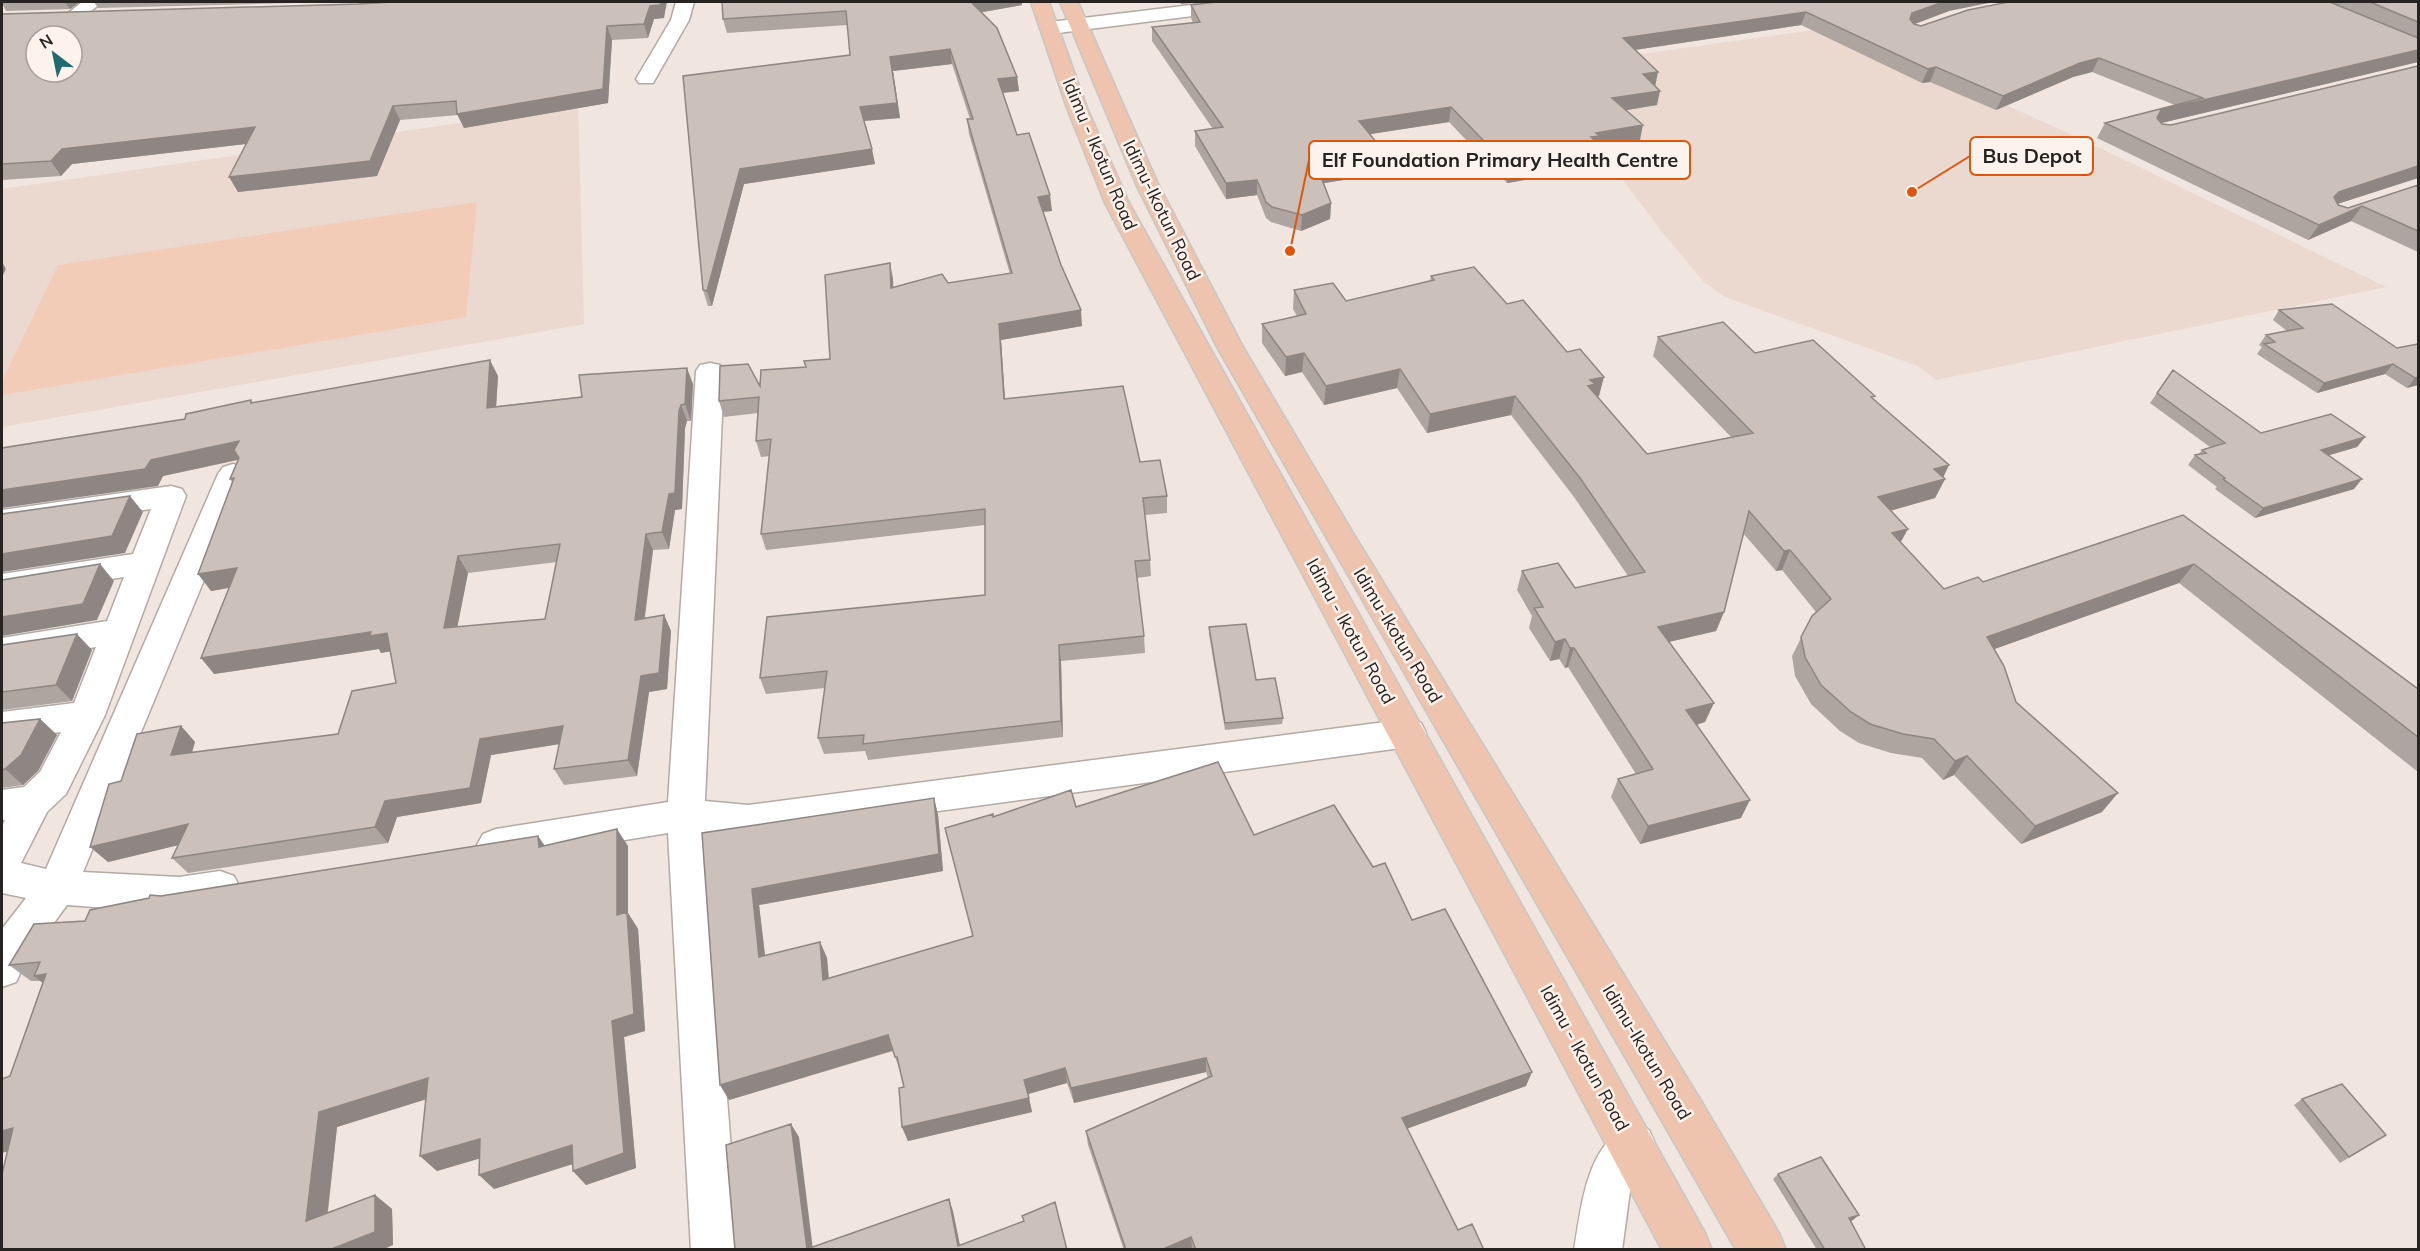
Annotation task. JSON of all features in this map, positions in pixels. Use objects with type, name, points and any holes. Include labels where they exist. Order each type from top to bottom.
[{"type":"main road","name":"Idimu-Ikotun Road","points":[[1059,14],[1202,294],[1333,525],[1666,1083],[1762,1250]]},
{"type":"main road","name":"Idimu - Ikotun Road","points":[[1059,14],[1077,108],[1117,202],[1688,1250]]},
{"type":"main road","points":[[1356,639],[1396,631]]},
{"type":"street","points":[[70,19],[93,2]]},
{"type":"street","points":[[646,79],[680,20],[685,2]]},
{"type":"street","points":[[1059,14],[1256,2]]},
{"type":"street","points":[[710,371],[686,815],[715,1250]]},
{"type":"street","points":[[2,969],[9,951],[57,888],[233,474]]},
{"type":"street","points":[[2,520],[171,496],[87,715],[53,783],[17,803],[2,862]]},
{"type":"street","points":[[2,585],[146,563]]},
{"type":"street","points":[[2,650],[120,631]]},
{"type":"street","points":[[2,726],[87,715]]},
{"type":"street","points":[[462,850],[686,815],[748,821],[1407,733]]},
{"type":"street","points":[[2,876],[57,888],[179,894],[250,883]]},
{"type":"street","points":[[1598,1250],[1608,1184],[1633,1146]]},
{"type":"shaded area","points":[[1835,27],[2094,145],[2386,287],[1936,380],[1918,366],[1725,297],[1703,281],[1663,233],[1601,151],[1519,71]]},
{"type":"shaded area","points":[[578,106],[584,324],[2,427],[2,189]]},
{"type":"shaded area","points":[[477,202],[466,317],[2,395],[2,381],[58,265]]},
{"type":"building","points":[[392,2],[661,2],[660,5],[650,6],[644,24],[607,26],[603,89],[457,114],[456,101],[393,106],[370,161],[229,177],[255,127],[62,149],[51,161],[2,164],[2,14]]},
{"type":"building","points":[[722,2],[971,2],[997,28],[1017,77],[998,79],[1017,135],[1029,133],[1050,195],[1038,197],[1061,265],[1081,310],[999,324],[1004,399],[1123,386],[1140,462],[1160,460],[1167,496],[1143,498],[1150,560],[1135,561],[1144,636],[1059,645],[1061,721],[863,744],[864,735],[818,738],[827,671],[760,678],[767,617],[985,595],[985,509],[761,534],[771,439],[756,441],[759,397],[719,401],[720,366],[748,364],[760,386],[761,370],[806,367],[804,361],[830,359],[825,275],[890,263],[891,288],[942,274],[948,283],[1012,273],[967,119],[973,119],[950,49],[890,57],[897,103],[860,107],[872,149],[740,169],[707,291],[703,290],[683,76],[850,55],[846,11],[723,19]]},
{"type":"building","points":[[1216,2],[1943,2],[1912,13],[1910,19],[1914,24],[1921,26],[1968,10],[2008,2],[2330,2],[2418,38],[2418,50],[2161,110],[2157,118],[2162,124],[2171,125],[2418,66],[2418,166],[2339,192],[2334,197],[2338,205],[2348,208],[2418,185],[2418,231],[2362,206],[2319,225],[2105,123],[2203,98],[2099,58],[2080,63],[2003,96],[1936,67],[1928,69],[1806,12],[1623,38],[1658,72],[1643,74],[1660,91],[1612,98],[1643,125],[1596,133],[1600,136],[1591,137],[1607,152],[1510,168],[1451,107],[1359,121],[1382,149],[1345,155],[1351,164],[1318,169],[1331,203],[1302,215],[1272,207],[1266,202],[1257,180],[1226,183],[1195,131],[1223,127],[1152,27],[1200,22],[1191,5]]},
{"type":"building","points":[[2370,2],[2418,2],[2418,22]]},
{"type":"building","points":[[1474,267],[1507,304],[1523,300],[1567,352],[1580,349],[1604,377],[1590,380],[1595,384],[1588,386],[1647,454],[1753,433],[1658,337],[1723,322],[1755,353],[1813,340],[1875,396],[1871,397],[1949,465],[1934,469],[1945,479],[1878,497],[1908,529],[1892,533],[1944,589],[1978,577],[1983,582],[2183,515],[2418,689],[2418,737],[2194,564],[1987,637],[2004,666],[2016,702],[2118,793],[2035,826],[1967,756],[1955,761],[1934,739],[1903,734],[1870,724],[1851,712],[1821,685],[1805,657],[1801,637],[1812,616],[1831,599],[1790,550],[1784,551],[1749,511],[1724,612],[1658,627],[1714,703],[1686,710],[1750,800],[1648,826],[1618,779],[1653,769],[1574,648],[1570,648],[1565,639],[1555,642],[1534,608],[1543,607],[1522,571],[1558,563],[1575,588],[1645,572],[1580,478],[1515,396],[1430,414],[1400,369],[1326,386],[1304,353],[1286,357],[1262,324],[1306,314],[1294,290],[1333,283],[1346,301],[1434,280],[1431,276]]},
{"type":"building","points":[[2332,304],[2397,348],[2418,344],[2418,377],[2415,378],[2393,364],[2324,383],[2264,344],[2275,342],[2266,335],[2303,328],[2279,310]]},
{"type":"building","points":[[490,360],[487,408],[582,397],[579,375],[687,368],[685,404],[681,405],[679,411],[675,493],[669,494],[662,532],[646,534],[635,620],[664,615],[659,673],[641,676],[628,760],[554,769],[563,726],[480,739],[470,788],[385,801],[375,827],[172,858],[188,824],[90,847],[109,784],[121,781],[137,734],[181,726],[171,755],[338,734],[352,691],[396,683],[387,633],[370,636],[371,632],[201,658],[237,568],[198,574],[234,478],[230,479],[239,458],[234,450],[239,441],[151,460],[145,469],[2,490],[2,448],[185,419],[186,414],[251,400],[251,403]],"holes":[[[560,544],[545,619],[444,628],[458,556]]]},
{"type":"building","points":[[2173,370],[2261,433],[2331,414],[2365,437],[2321,450],[2362,479],[2263,508],[2195,455],[2206,453],[2202,450],[2225,443],[2157,393]]},
{"type":"building","points":[[130,496],[112,536],[2,554],[2,514]]},
{"type":"building","points":[[100,564],[83,604],[2,617],[2,580]]},
{"type":"building","points":[[1246,624],[1256,680],[1275,678],[1283,718],[1225,723],[1209,627]]},
{"type":"building","points":[[77,634],[56,685],[2,692],[2,645]]},
{"type":"building","points":[[40,719],[21,755],[2,770],[2,723]]},
{"type":"building","points":[[1218,762],[1254,835],[1334,805],[1373,867],[1385,863],[1412,920],[1445,909],[1532,1072],[1402,1118],[1458,1230],[1472,1224],[1484,1250],[1196,1250],[1191,1237],[1161,1250],[1126,1250],[1086,1131],[1212,1076],[1206,1058],[1071,1088],[1065,1068],[1024,1080],[1029,1098],[902,1127],[899,1088],[904,1087],[897,1057],[895,1057],[888,1035],[720,1085],[702,833],[934,798],[939,854],[752,889],[759,957],[820,942],[823,980],[973,936],[945,828],[993,814],[993,817],[1071,790],[1076,807]]},
{"type":"building","points":[[617,829],[617,915],[627,912],[634,1014],[612,1021],[624,1153],[573,1171],[572,1145],[479,1175],[480,1139],[420,1156],[428,1078],[319,1112],[306,1221],[375,1195],[375,1232],[329,1250],[2,1250],[2,1174],[13,1128],[2,1131],[2,1079],[10,1076],[46,974],[34,976],[40,962],[9,965],[34,924],[85,921],[90,910],[149,898],[150,895],[161,896],[538,836],[539,847]]},
{"type":"building","points":[[2342,1084],[2386,1135],[2349,1157],[2302,1099]]},
{"type":"building","points":[[791,1124],[807,1249],[949,1199],[958,1246],[1024,1221],[1022,1216],[1055,1202],[1067,1250],[735,1250],[726,1145]]},
{"type":"building","points":[[1821,1157],[1859,1215],[1849,1218],[1866,1250],[1825,1250],[1778,1174]]},
{"type":"place","name":"Bus Depot","points":[[1912,192]]},
{"type":"place","name":"Elf Foundation Primary Health Centre","points":[[1290,251]]}]
